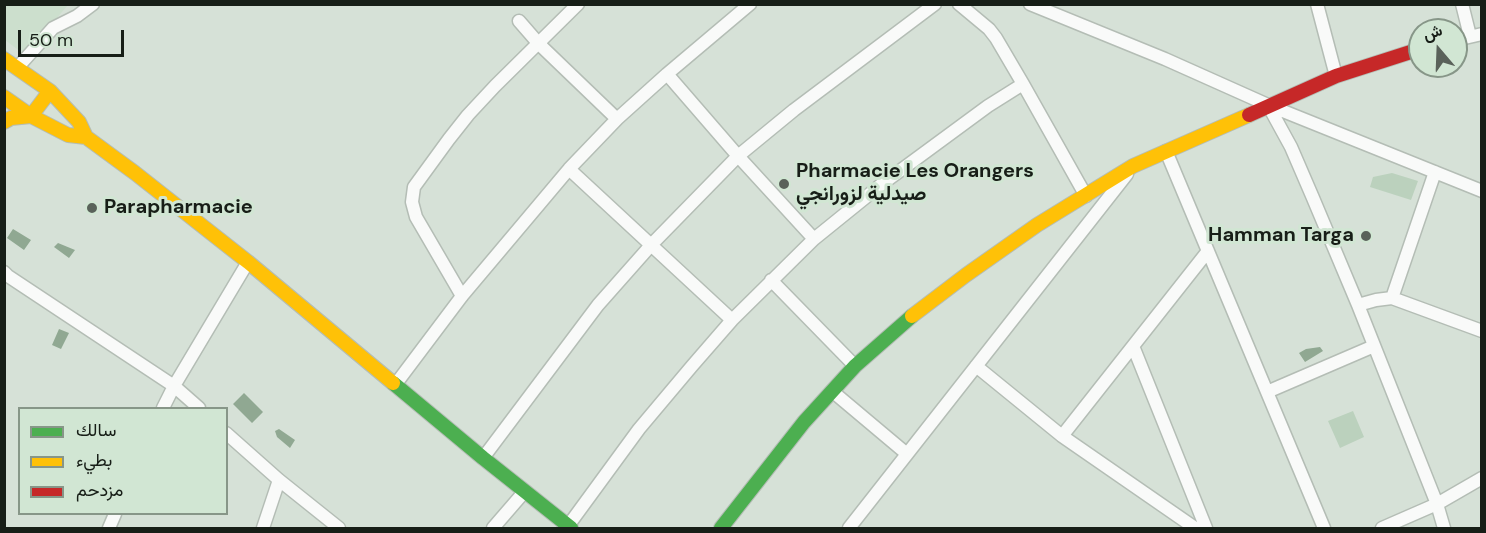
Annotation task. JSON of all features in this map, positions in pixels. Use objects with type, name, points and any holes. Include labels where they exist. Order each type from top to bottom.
[{"type":"street","points":[[18,67],[53,28],[77,16],[93,4]]},
{"type":"street","points":[[462,296],[416,217],[412,195],[418,181],[468,115],[578,4]]},
{"type":"street","points":[[395,385],[462,296],[569,169],[617,119],[750,4]]},
{"type":"street","points":[[959,4],[989,29],[1086,196]]},
{"type":"street","points":[[1030,4],[1165,59],[1268,105],[1482,191]]},
{"type":"street","points":[[1317,4],[1336,76]]},
{"type":"street","points":[[1462,4],[1476,35]]},
{"type":"street","points":[[483,458],[598,305],[652,244],[738,156],[930,5]]},
{"type":"street","points":[[519,21],[539,44],[617,119]]},
{"type":"street","points":[[721,528],[804,422],[855,366],[915,313],[1037,225],[1133,166],[1336,76],[1408,53]]},
{"type":"street","points":[[4,59],[50,91],[79,122],[86,137],[248,262],[483,458],[570,527],[639,429],[732,320],[771,280],[814,238],[882,184],[988,106],[1023,84]]},
{"type":"street","points":[[667,74],[738,156],[814,238]]},
{"type":"street","points":[[4,122],[11,118],[31,116],[50,91]]},
{"type":"street","points":[[4,97],[31,116],[68,135],[86,137]]},
{"type":"street","points":[[1268,105],[1291,147],[1358,305],[1437,504],[1444,528]]},
{"type":"street","points":[[1166,151],[1324,528]]},
{"type":"street","points":[[849,528],[1133,166]]},
{"type":"street","points":[[569,169],[732,320]]},
{"type":"street","points":[[1392,298],[1435,172]]},
{"type":"street","points":[[1062,436],[1208,250]]},
{"type":"street","points":[[164,407],[248,262]]},
{"type":"street","points":[[6,276],[174,386],[198,407]]},
{"type":"street","points":[[771,280],[855,366]]},
{"type":"street","points":[[1358,305],[1392,298],[1482,331]]},
{"type":"street","points":[[1133,346],[1206,528]]},
{"type":"street","points":[[1267,392],[1374,346]]},
{"type":"street","points":[[976,366],[1062,436],[1194,528]]},
{"type":"street","points":[[832,391],[907,454]]},
{"type":"street","points":[[228,435],[279,480],[339,528]]},
{"type":"street","points":[[1382,528],[1437,504],[1482,478]]},
{"type":"street","points":[[263,528],[279,480]]},
{"type":"street","points":[[493,528],[525,491]]},
{"type":"shaded area","points":[[5,5],[68,5],[25,55],[5,40]]},
{"type":"shaded area","points":[[1392,173],[1418,181],[1411,200],[1370,187],[1373,177]]},
{"type":"shaded area","points":[[13,229],[31,240],[24,250],[7,238]]},
{"type":"shaded area","points":[[58,243],[75,250],[69,258],[54,247]]},
{"type":"shaded area","points":[[59,329],[69,333],[61,349],[52,345]]},
{"type":"shaded area","points":[[1320,347],[1323,351],[1305,362],[1299,353],[1306,349]]},
{"type":"shaded area","points":[[244,393],[263,412],[252,423],[233,404]]},
{"type":"shaded area","points":[[1353,411],[1364,437],[1340,448],[1328,421]]},
{"type":"shaded area","points":[[279,429],[295,440],[290,448],[277,437],[275,431]]},
{"type":"traffic: fast","points":[[721,528],[804,422],[855,366],[912,316]]},
{"type":"traffic: fast","points":[[393,383],[571,528]]},
{"type":"traffic: slow","points":[[4,59],[50,91],[79,122],[86,137],[248,262],[393,383]]},
{"type":"traffic: slow","points":[[4,122],[11,118],[31,116],[50,91]]},
{"type":"traffic: slow","points":[[4,97],[31,116],[68,135],[86,137]]},
{"type":"traffic: slow","points":[[912,316],[1037,225],[1133,166],[1249,115]]},
{"type":"traffic: jam","points":[[1249,115],[1336,76],[1408,53]]},
{"type":"place","name":"Pharmacie Les Orangers صيدلية لزورانجي","points":[[784,184]]},
{"type":"place","name":"Parapharmacie","points":[[92,208]]},
{"type":"place","name":"Hamman Targa","points":[[1366,236]]}]
